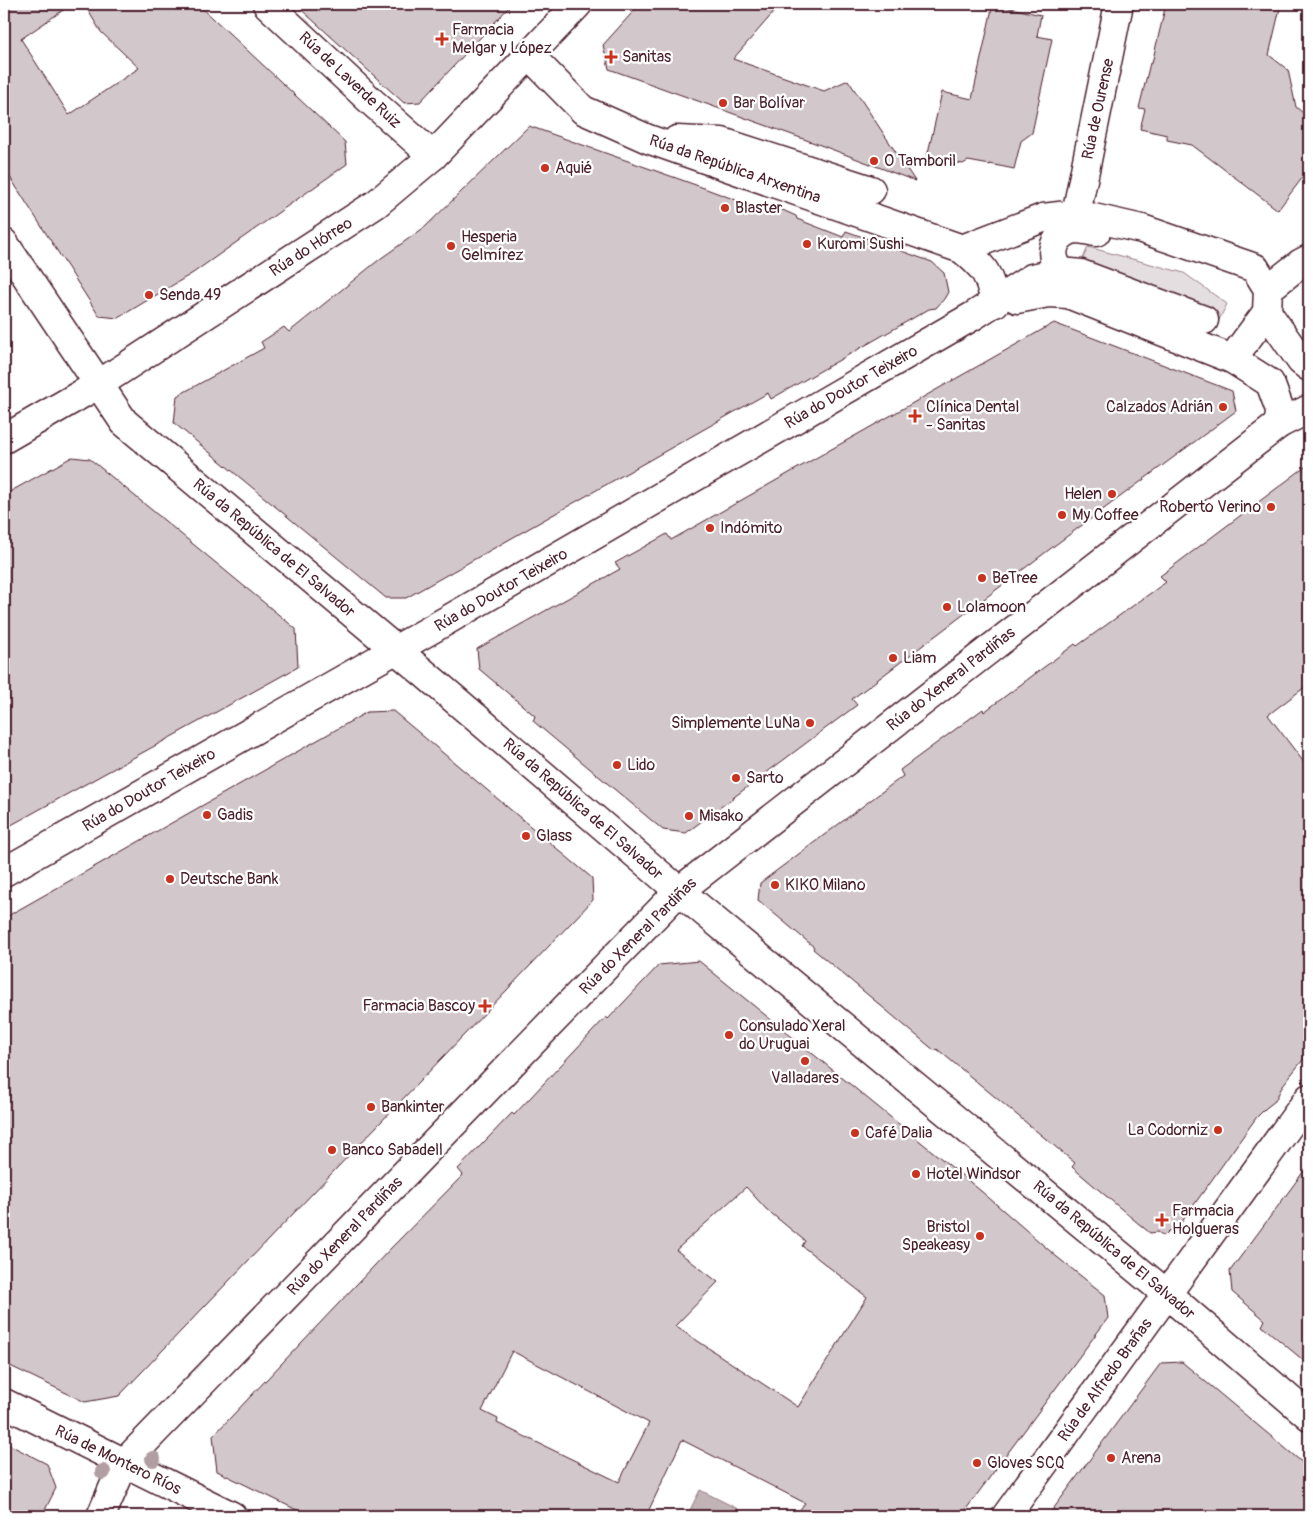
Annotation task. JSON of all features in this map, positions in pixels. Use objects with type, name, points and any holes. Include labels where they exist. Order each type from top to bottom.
[{"type":"street","name":"Rúa de Laverde Ruiz","points":[[267,4],[433,156]]},
{"type":"street","name":"Rúa do Hórreo","points":[[4,439],[99,384],[376,204],[433,156],[578,4]]},
{"type":"street","name":"Rúa de Ourense","points":[[1076,214],[1119,4]]},
{"type":"street","name":"Rúa da República Arxentina","points":[[529,55],[583,110],[648,139],[962,249]]},
{"type":"street","points":[[648,139],[722,142],[871,190]]},
{"type":"street","points":[[1279,424],[1280,410],[1270,383],[1232,359],[1068,294],[1048,293],[995,303],[991,284],[981,265],[962,249],[1043,218],[1076,214],[1142,229],[1255,268],[1268,301],[1305,364]]},
{"type":"street","points":[[1142,229],[1115,234],[1077,229],[1066,231],[1058,238],[1054,246],[1054,260],[1061,272],[1081,274],[1204,320]]},
{"type":"street","name":"Rúa da República de El Salvador","points":[[4,243],[124,422],[396,649],[679,891],[1168,1294],[1309,1416]]},
{"type":"street","points":[[1232,359],[1268,301],[1301,263],[1309,260]]},
{"type":"street","name":"Rúa do Doutor Teixeiro","points":[[4,872],[396,649],[995,303],[1032,278],[1061,272]]},
{"type":"street","name":"Rúa do Xeneral Pardiñas","points":[[101,1516],[124,1463],[679,891],[1279,424],[1309,409]]},
{"type":"street","name":"Rúa de Alfredo Brañas","points":[[1006,1516],[1309,1098]]},
{"type":"street","name":"Rúa de Montero Ríos","points":[[4,1403],[232,1516]]},
{"type":"shaded area","points":[[1088,247],[1184,273],[1227,304],[1218,322],[1191,306],[1081,263]]},
{"type":"shaded area","points":[[700,1490],[738,1509],[735,1516],[687,1516]]},
{"type":"building","points":[[4,4],[72,4],[21,39],[69,115],[139,68],[101,32],[84,4],[198,4],[345,142],[347,164],[193,273],[118,318],[99,316],[4,168]]},
{"type":"building","points":[[295,4],[512,4],[420,102],[404,103]]},
{"type":"building","points":[[640,4],[781,4],[733,59],[824,91],[848,80],[915,181],[609,69],[603,45]]},
{"type":"building","points":[[993,4],[1041,15],[1037,36],[1052,39],[1032,133],[1021,141],[1014,169],[968,161],[963,164],[927,157],[942,92],[972,99]]},
{"type":"building","points":[[1166,4],[1281,4],[1269,55],[1288,70],[1296,107],[1309,118],[1309,169],[1278,210],[1192,145],[1167,140],[1167,135],[1140,129],[1145,109],[1139,108]]},
{"type":"building","points":[[529,126],[771,213],[776,207],[796,216],[797,219],[843,237],[846,231],[932,262],[944,273],[948,292],[936,308],[929,309],[771,399],[768,393],[406,598],[386,598],[174,423],[177,396],[264,348],[261,342],[284,327],[289,332],[380,259],[425,227]]},
{"type":"building","points":[[1054,323],[1232,391],[1236,411],[852,699],[857,705],[686,833],[663,830],[533,721],[535,716],[479,669],[477,649],[620,569],[615,563],[667,534],[671,540]]},
{"type":"building","points":[[72,457],[90,459],[296,629],[298,667],[4,829],[4,495]]},
{"type":"building","points":[[1309,464],[1309,684],[1268,715],[1309,769],[1309,1052],[1283,1085],[1275,1101],[1256,1118],[1176,1230],[1169,1231],[1164,1236],[1158,1232],[1150,1233],[1072,1167],[1075,1163],[937,1049],[935,1051],[813,949],[814,947],[758,900],[760,883],[903,776],[900,770],[983,709],[984,712],[1075,644],[1077,646],[1166,582],[1160,576]]},
{"type":"building","points":[[393,711],[592,878],[593,900],[119,1396],[85,1402],[4,1363],[4,918],[367,712]]},
{"type":"building","points":[[699,961],[981,1191],[1057,1257],[1105,1295],[1108,1318],[961,1516],[795,1516],[805,1503],[682,1440],[646,1516],[309,1516],[217,1471],[213,1436],[463,1175],[458,1169],[512,1113],[514,1115],[606,1017],[608,1019],[659,965]],"holes":[[[746,1187],[766,1209],[805,1241],[802,1246],[867,1297],[798,1407],[675,1326],[718,1282],[676,1250]],[[512,1351],[649,1423],[619,1482],[497,1423],[498,1419],[482,1411]]]},
{"type":"building","points":[[1309,1164],[1309,1365],[1262,1326],[1265,1320],[1232,1292],[1230,1271]]},
{"type":"building","points":[[1182,1362],[1309,1468],[1309,1516],[1048,1516],[1161,1363]]},
{"type":"building","points":[[4,1442],[47,1464],[56,1488],[42,1516],[4,1516]]},
{"type":"place","name":"Farmacia Melgar y López","points":[[442,39]]},
{"type":"place","name":"Sanitas","points":[[611,57]]},
{"type":"place","name":"Bar Bolívar","points":[[723,103]]},
{"type":"place","name":"O Tamboril","points":[[874,161]]},
{"type":"place","name":"Aquié","points":[[545,168]]},
{"type":"place","name":"Blaster","points":[[725,208]]},
{"type":"place","name":"Kuromi Sushi","points":[[807,244]]},
{"type":"place","name":"Hesperia Gelmírez","points":[[451,246]]},
{"type":"place","name":"Senda 49","points":[[149,295]]},
{"type":"place","name":"Calzados Adrián","points":[[1223,407]]},
{"type":"place","name":"Clínica Dental - Sanitas","points":[[915,416]]},
{"type":"place","name":"Helen","points":[[1112,494]]},
{"type":"place","name":"Roberto Verino","points":[[1271,507]]},
{"type":"place","name":"My Coffee","points":[[1062,515]]},
{"type":"place","name":"Indómito","points":[[710,528]]},
{"type":"place","name":"BeTree","points":[[982,578]]},
{"type":"place","name":"Lolamoon","points":[[947,607]]},
{"type":"place","name":"Liam","points":[[893,658]]},
{"type":"place","name":"Simplemente LuNa","points":[[810,723]]},
{"type":"place","name":"Lido","points":[[617,765]]},
{"type":"place","name":"Sarto","points":[[736,778]]},
{"type":"place","name":"Gadis","points":[[207,815]]},
{"type":"place","name":"Misako","points":[[689,816]]},
{"type":"place","name":"Glass","points":[[526,836]]},
{"type":"place","name":"Deutsche Bank","points":[[170,879]]},
{"type":"place","name":"KIKO Milano","points":[[775,885]]},
{"type":"place","name":"Farmacia Bascoy","points":[[485,1006]]},
{"type":"place","name":"Consulado Xeral do Uruguai","points":[[729,1035]]},
{"type":"place","name":"Valladares","points":[[805,1061]]},
{"type":"place","name":"Bankinter","points":[[371,1107]]},
{"type":"place","name":"La Codorniz","points":[[1218,1130]]},
{"type":"place","name":"Café Dalia","points":[[855,1133]]},
{"type":"place","name":"Banco Sabadell","points":[[332,1150]]},
{"type":"place","name":"Hotel Windsor","points":[[916,1174]]},
{"type":"place","name":"Farmacia Holgueras","points":[[1162,1220]]},
{"type":"place","name":"Bristol Speakeasy","points":[[980,1236]]},
{"type":"place","name":"Arena","points":[[1111,1458]]},
{"type":"place","name":"Gloves SCQ","points":[[977,1463]]}]
